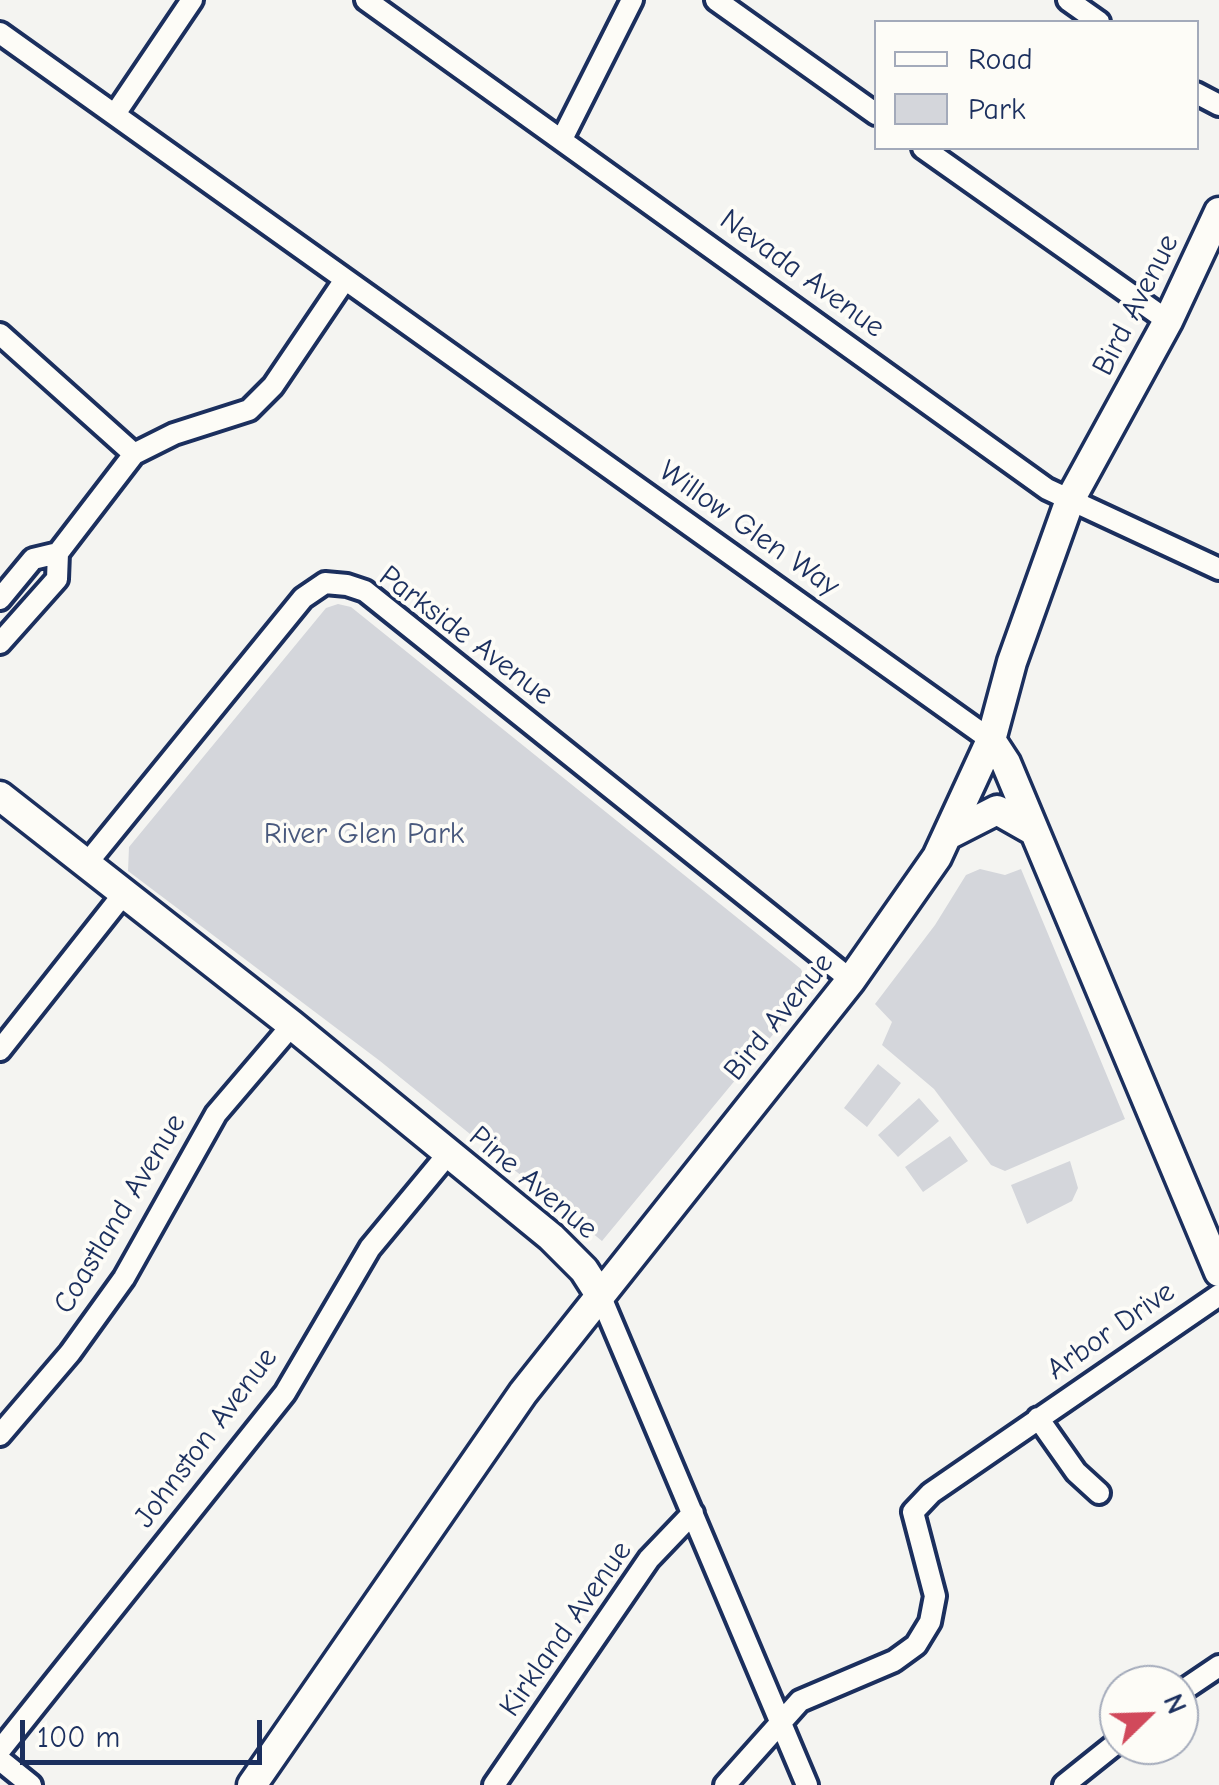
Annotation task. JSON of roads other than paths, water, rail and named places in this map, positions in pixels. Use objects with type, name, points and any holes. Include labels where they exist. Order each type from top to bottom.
[{"type":"street","points":[[116,114],[192,0]]},
{"type":"street","name":"Nevada Avenue","points":[[366,0],[563,137],[1047,489],[1219,568]]},
{"type":"street","points":[[563,137],[632,0]]},
{"type":"street","points":[[716,0],[874,113]]},
{"type":"street","points":[[1068,0],[1096,20]]},
{"type":"street","name":"Willow Glen Way","points":[[0,33],[991,740],[1006,764],[1219,1272]]},
{"type":"street","points":[[926,150],[1168,321]]},
{"type":"street","name":"Bird Avenue","points":[[252,1785],[523,1393],[900,916],[950,834],[991,740],[1012,662],[1070,500],[1168,321],[1219,212]]},
{"type":"street","points":[[0,643],[56,579],[58,553],[134,454],[174,434],[249,410],[273,386],[344,282]]},
{"type":"street","points":[[0,334],[134,454]]},
{"type":"street","points":[[0,599],[33,559],[58,553]]},
{"type":"street","name":"Parkside Avenue","points":[[88,862],[303,598],[325,583],[347,585],[365,591],[851,980]]},
{"type":"street","name":"Pine Avenue","points":[[0,796],[126,892],[560,1244],[600,1295],[807,1785]]},
{"type":"street","points":[[950,834],[997,810],[1008,812],[1034,831]]},
{"type":"street","points":[[0,1050],[126,892]]},
{"type":"street","name":"Coastland Avenue","points":[[0,1435],[70,1353],[124,1278],[216,1114],[292,1025]]},
{"type":"street","name":"Johnston Avenue","points":[[0,1750],[285,1393],[370,1248],[448,1154]]},
{"type":"street","name":"Arbor Drive","points":[[726,1785],[800,1700],[894,1662],[916,1645],[930,1622],[936,1596],[913,1512],[932,1493],[1219,1295]]},
{"type":"street","name":"Arbor Drive","points":[[1038,1418],[1076,1472],[1099,1492]]},
{"type":"street","name":"Kirkland Avenue","points":[[494,1785],[649,1559],[693,1513]]},
{"type":"street","points":[[1064,1785],[1099,1757]]},
{"type":"street","points":[[0,1760],[31,1785]]},
{"type":"park label","name":"River Glen Park","points":[[364,835]]}]
